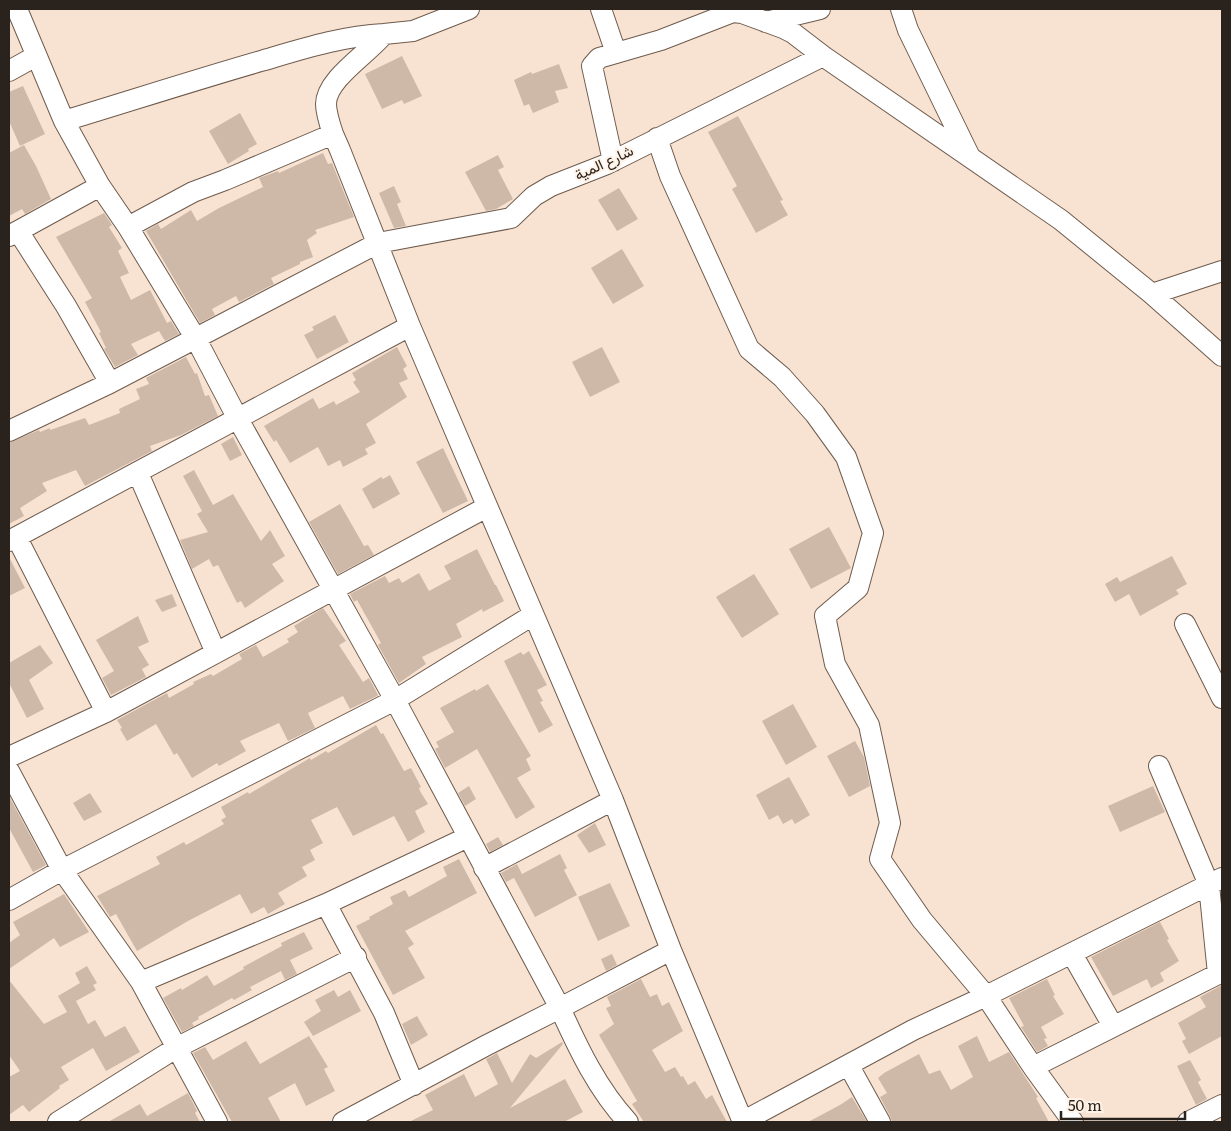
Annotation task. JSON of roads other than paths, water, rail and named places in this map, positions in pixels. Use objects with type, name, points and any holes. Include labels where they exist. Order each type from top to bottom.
[{"type":"street","points":[[17,9],[64,121],[100,186],[128,227],[196,339],[238,419],[395,700],[619,1120]]},
{"type":"street","points":[[64,121],[331,41],[359,35],[413,31],[469,9]]},
{"type":"street","points":[[601,9],[616,53]]},
{"type":"street","points":[[766,22],[820,9]]},
{"type":"street","points":[[901,9],[908,30],[970,157]]},
{"type":"street","points":[[613,161],[592,66],[599,58],[661,40],[732,10],[793,33],[823,56],[1061,220],[1152,294],[1222,356]]},
{"type":"street","points":[[384,34],[375,46],[334,82],[326,103],[333,134],[410,326],[613,800],[671,950],[743,1122],[913,1030],[1216,882]]},
{"type":"street","points":[[9,70],[36,56]]},
{"type":"street","name":"شارع المية","points":[[9,431],[110,383],[378,243],[511,218],[534,196],[551,186],[613,161],[823,56]]},
{"type":"street","points":[[128,227],[192,192],[226,180],[333,134]]},
{"type":"street","points":[[657,138],[670,176],[750,349],[782,377],[815,414],[846,457],[874,533],[858,588],[825,616],[835,664],[869,725],[890,823],[880,859],[922,920],[986,996],[1033,1067],[1073,1122]]},
{"type":"street","points":[[100,186],[13,233],[66,306],[110,383]]},
{"type":"street","points":[[1152,294],[1222,271]]},
{"type":"street","points":[[106,712],[13,540],[410,326]]},
{"type":"street","points":[[138,473],[216,653]]},
{"type":"street","points":[[9,756],[106,712],[487,507]]},
{"type":"street","points":[[9,900],[62,870],[395,700],[533,615]]},
{"type":"street","points":[[1185,624],[1222,698]]},
{"type":"street","points":[[1033,1067],[1220,973],[1216,882],[1159,766]]},
{"type":"street","points":[[9,772],[62,870],[141,982],[217,1122]]},
{"type":"street","points":[[484,868],[613,800]]},
{"type":"street","points":[[141,982],[326,904],[468,837]]},
{"type":"street","points":[[326,904],[356,957],[384,1013],[414,1085]]},
{"type":"street","points":[[342,1122],[414,1085],[487,1044],[671,950]]},
{"type":"street","points":[[1072,954],[1113,1026]]},
{"type":"street","points":[[58,1122],[176,1048],[356,957]]},
{"type":"street","points":[[849,1066],[880,1122]]},
{"type":"street","points":[[1188,1122],[1222,1105]]}]
